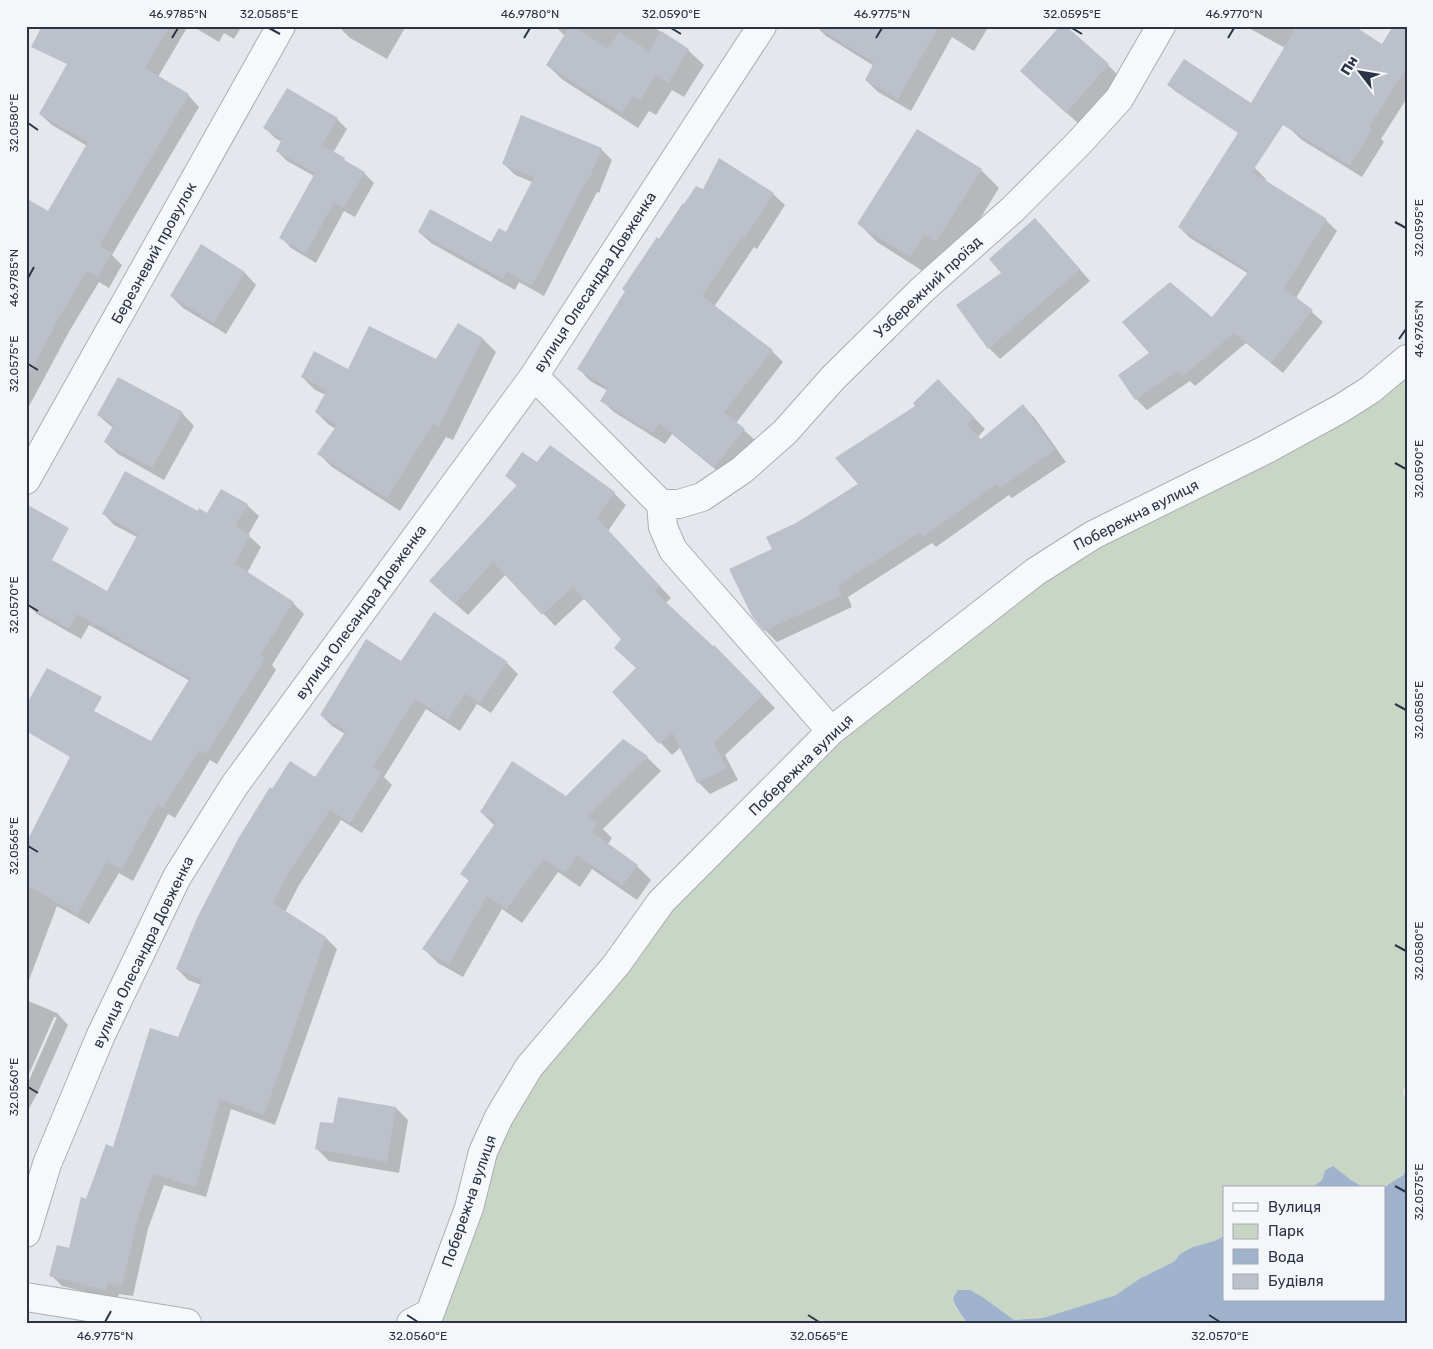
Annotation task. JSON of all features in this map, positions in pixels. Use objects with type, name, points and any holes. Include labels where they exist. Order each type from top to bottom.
[{"type":"street","name":"Березневий провулок","points":[[26,480],[281,26]]},
{"type":"street","name":"вулиця Олесандра Довженка","points":[[26,1234],[47,1164],[101,1035],[177,877],[234,786],[534,376],[762,26]]},
{"type":"street","name":"Узбережний проїзд","points":[[661,504],[678,504],[702,497],[742,470],[785,432],[833,378],[923,289],[1013,209],[1078,144],[1119,99],[1161,26]]},
{"type":"street","name":"Побережна вулиця","points":[[421,1318],[469,1208],[484,1152],[499,1117],[529,1067],[616,965],[661,902],[831,731],[1035,572],[1093,535],[1264,451],[1340,409],[1370,390],[1407,359]]},
{"type":"street","points":[[534,376],[661,504],[663,527],[673,550],[831,731]]},
{"type":"street","points":[[26,1297],[187,1323]]},
{"type":"green space","points":[[1407,368],[1407,1088],[1403,1089],[1404,1096],[1407,1098],[1407,1168],[1393,1182],[1384,1186],[1361,1185],[1332,1166],[1325,1170],[1322,1180],[1314,1186],[1223,1186],[1223,1236],[1193,1247],[1175,1261],[1139,1279],[1116,1295],[1043,1318],[1014,1320],[984,1298],[955,1307],[967,1323],[426,1323],[478,1192],[533,1077],[720,849],[868,716],[1035,581]]},
{"type":"water","points":[[1333,1166],[1362,1186],[1314,1186],[1322,1180],[1325,1170]]},
{"type":"water","points":[[1407,1168],[1407,1323],[967,1323],[956,1307],[953,1298],[958,1290],[970,1290],[1014,1320],[1043,1318],[1116,1295],[1139,1279],[1175,1261],[1180,1254],[1193,1247],[1223,1236],[1223,1302],[1386,1302],[1386,1186],[1403,1175]]},
{"type":"building","points":[[42,26],[170,26],[145,68],[189,94],[99,246],[112,253],[98,277],[87,271],[26,380],[26,198],[48,211],[88,142],[39,114],[67,64],[31,47]]},
{"type":"building","points":[[570,26],[573,26],[608,48],[619,32],[649,51],[661,31],[689,49],[668,83],[656,75],[640,100],[633,96],[622,113],[546,65]]},
{"type":"building","points":[[816,26],[939,26],[898,99],[865,80],[874,63]]},
{"type":"building","points":[[1060,26],[1066,26],[1109,64],[1066,113],[1020,71]]},
{"type":"building","points":[[1297,26],[1354,26],[1382,44],[1393,26],[1407,26],[1407,67],[1369,127],[1372,129],[1350,166],[1283,125],[1252,172],[1327,219],[1284,288],[1313,310],[1271,363],[1234,333],[1183,376],[1178,371],[1135,400],[1118,375],[1149,353],[1122,322],[1170,282],[1212,317],[1249,271],[1178,227],[1238,133],[1167,85],[1184,59],[1251,103]]},
{"type":"building","points":[[287,88],[338,118],[322,145],[365,172],[344,208],[334,202],[306,254],[279,238],[315,173],[276,151],[282,139],[263,128]]},
{"type":"building","points":[[521,115],[602,148],[588,182],[586,181],[532,286],[507,272],[503,279],[418,232],[430,209],[491,242],[499,228],[506,232],[534,177],[502,164]]},
{"type":"building","points":[[917,129],[982,169],[936,242],[925,234],[910,257],[857,224]]},
{"type":"building","points":[[719,158],[774,193],[745,238],[742,236],[702,296],[773,350],[724,412],[745,429],[714,467],[659,423],[653,433],[600,401],[608,388],[577,369],[625,291],[622,289],[657,237],[659,239],[696,186],[703,189]]},
{"type":"building","points":[[1035,218],[1080,269],[988,349],[956,305],[1001,273],[989,259]]},
{"type":"building","points":[[201,244],[245,272],[214,323],[170,296]]},
{"type":"building","points":[[458,323],[483,338],[439,427],[433,424],[387,498],[317,454],[337,425],[315,412],[327,390],[301,377],[314,351],[348,369],[369,326],[436,359]]},
{"type":"building","points":[[118,377],[183,412],[152,468],[104,442],[114,424],[97,415]]},
{"type":"building","points":[[938,379],[974,417],[967,425],[981,439],[1023,404],[1055,450],[1000,488],[997,484],[923,537],[920,532],[837,586],[842,595],[764,631],[752,616],[729,569],[772,549],[766,537],[796,523],[858,484],[835,458],[915,406],[913,403]]},
{"type":"building","points":[[550,445],[615,492],[597,518],[660,586],[654,591],[714,645],[763,695],[714,743],[727,768],[697,783],[672,732],[659,744],[612,692],[636,668],[614,648],[621,639],[573,587],[542,615],[493,562],[455,604],[429,581],[517,485],[505,476],[522,452],[537,462]]},
{"type":"building","points":[[125,471],[198,511],[199,508],[207,513],[221,489],[248,504],[235,526],[250,535],[235,564],[294,602],[260,655],[266,657],[206,754],[199,750],[163,808],[157,804],[122,870],[107,862],[77,914],[26,885],[26,843],[70,757],[26,731],[26,705],[47,668],[102,697],[94,711],[151,741],[190,678],[77,614],[69,629],[26,604],[26,504],[69,528],[52,560],[107,591],[138,534],[102,514]]},
{"type":"building","points":[[434,612],[508,662],[480,703],[465,694],[448,720],[415,699],[373,767],[382,773],[350,823],[330,810],[288,874],[273,903],[326,937],[264,1115],[220,1099],[196,1187],[153,1174],[138,1218],[122,1286],[108,1283],[106,1290],[49,1276],[57,1245],[69,1248],[81,1197],[86,1199],[106,1144],[113,1147],[150,1028],[178,1037],[202,980],[176,969],[197,918],[238,839],[270,787],[272,789],[290,761],[315,777],[346,731],[320,715],[366,639],[401,661]]},
{"type":"building","points":[[623,739],[648,756],[588,816],[598,823],[592,832],[638,865],[622,886],[577,855],[566,873],[543,859],[507,909],[487,896],[449,964],[422,949],[469,880],[460,874],[496,822],[480,812],[512,761],[566,796]]},
{"type":"building","points":[[338,1097],[396,1107],[387,1162],[315,1149],[320,1122],[333,1123]]}]
